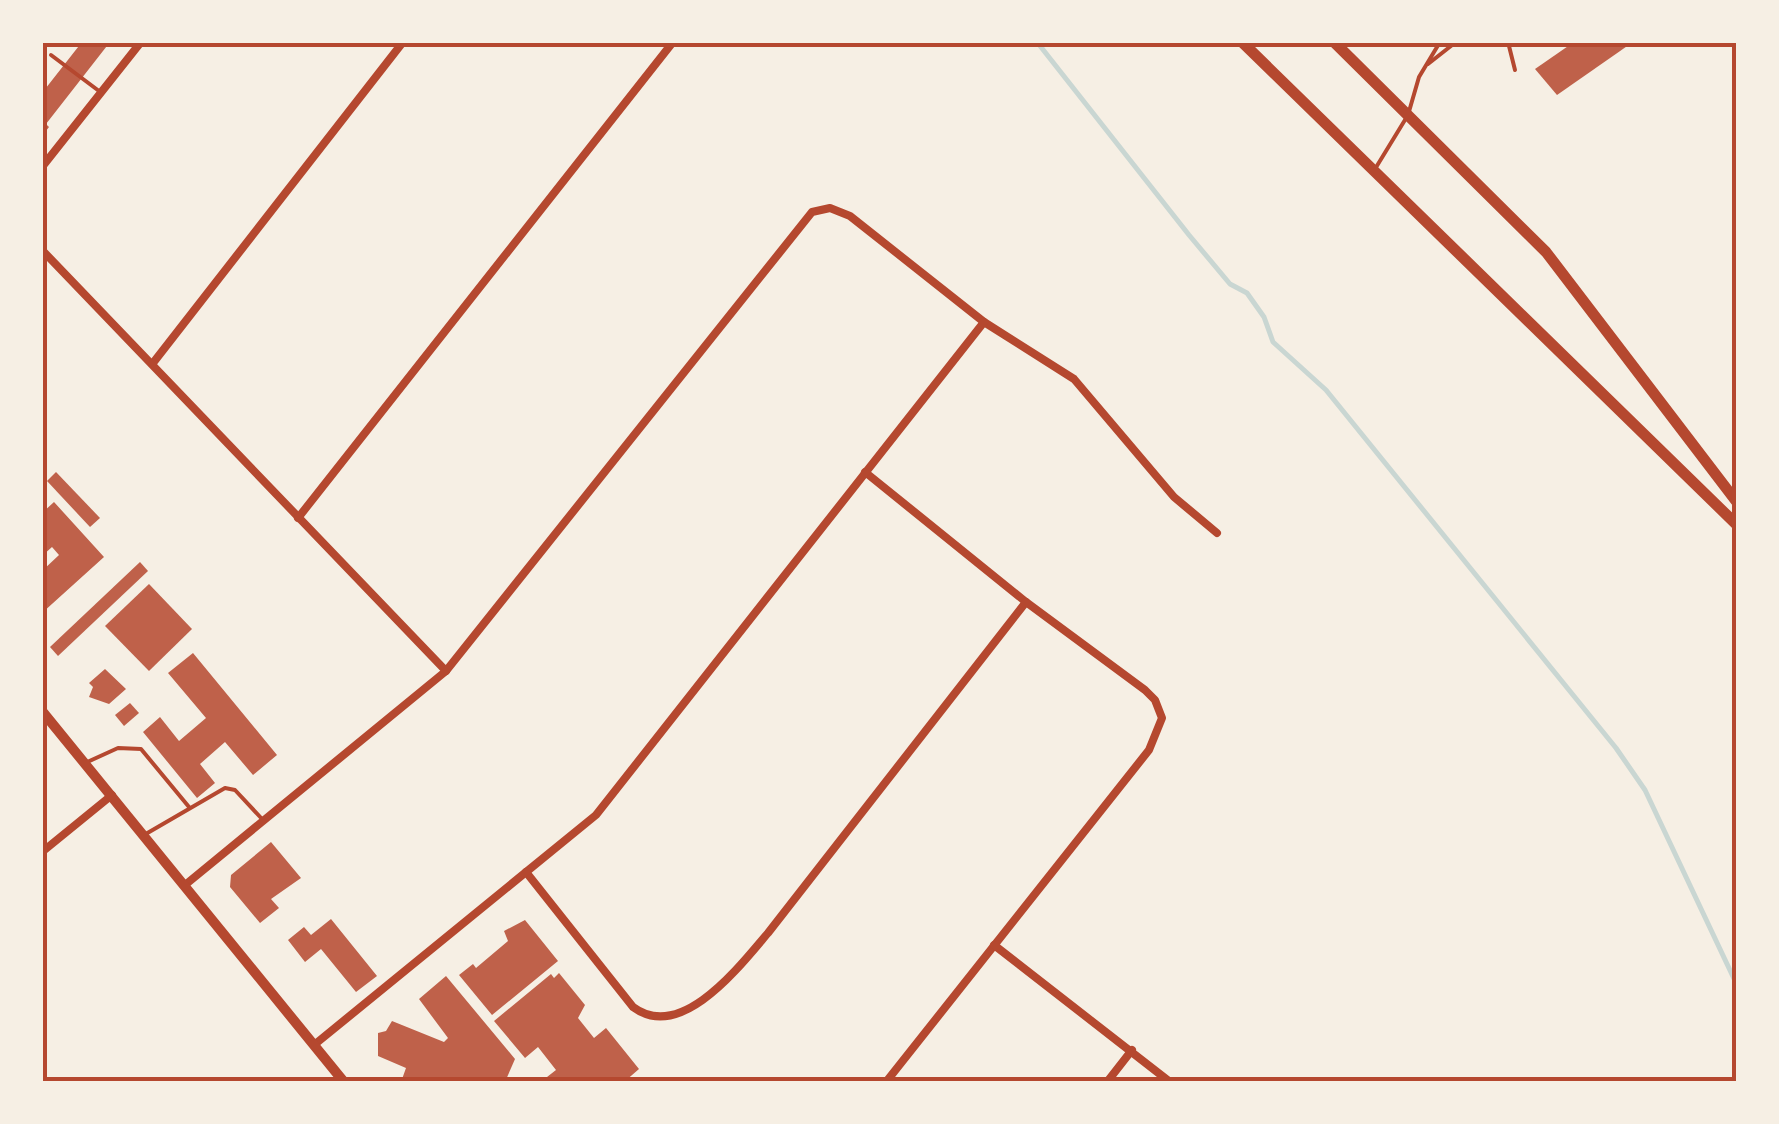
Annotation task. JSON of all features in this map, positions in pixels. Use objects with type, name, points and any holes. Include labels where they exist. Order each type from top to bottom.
[{"type":"main road","points":[[1242,42],[1736,524]]},
{"type":"main road","points":[[1334,42],[1546,252],[1736,502]]},
{"type":"street","points":[[42,167],[141,42]]},
{"type":"street","points":[[153,363],[403,42]]},
{"type":"street","points":[[298,518],[674,42]]},
{"type":"street","points":[[185,885],[446,670],[812,212],[830,208],[850,216],[984,322],[1074,379],[1174,497],[1217,533]]},
{"type":"street","points":[[42,250],[446,670]]},
{"type":"street","points":[[314,1045],[604,806],[984,322]]},
{"type":"street","points":[[865,472],[1026,602],[1156,700],[1160,728],[1149,750],[886,1082]]},
{"type":"street","points":[[526,872],[633,1006],[652,1018],[678,1015],[734,970],[768,933],[1026,602]]},
{"type":"street","points":[[42,711],[344,1082]]},
{"type":"street","points":[[42,852],[112,795]]},
{"type":"street","points":[[994,945],[1170,1082]]},
{"type":"street","points":[[1107,1082],[1132,1050]]},
{"type":"lane","points":[[1375,169],[1408,115],[1423,68],[1440,42]]},
{"type":"lane","points":[[1423,68],[1456,42]]},
{"type":"lane","points":[[1508,42],[1515,70]]},
{"type":"lane","points":[[51,55],[101,93]]},
{"type":"lane","points":[[85,763],[118,748],[141,749],[190,808]]},
{"type":"lane","points":[[144,836],[226,788],[235,790],[264,821]]},
{"type":"building","points":[[82,42],[110,42],[46,124],[49,127],[42,136],[42,93]]},
{"type":"building","points":[[1574,42],[1633,42],[1557,95],[1535,69]]},
{"type":"building","points":[[56,472],[100,518],[90,527],[47,481]]},
{"type":"building","points":[[54,502],[104,557],[42,613],[42,571],[59,555],[52,547],[42,556],[42,513]]},
{"type":"building","points":[[140,562],[148,571],[58,656],[50,647]]},
{"type":"building","points":[[149,584],[192,629],[149,671],[105,626]]},
{"type":"building","points":[[193,653],[277,755],[253,775],[225,742],[200,764],[215,783],[197,798],[143,732],[160,717],[179,741],[206,718],[168,673]]},
{"type":"building","points":[[105,669],[126,689],[109,704],[89,697],[93,687],[89,683]]},
{"type":"building","points":[[130,703],[139,713],[124,726],[115,715]]},
{"type":"building","points":[[271,842],[301,878],[271,899],[279,908],[260,923],[230,887],[231,875]]},
{"type":"building","points":[[331,919],[377,976],[356,992],[321,949],[305,962],[288,940],[304,927],[311,935]]},
{"type":"building","points":[[525,920],[558,961],[492,1015],[459,975],[473,964],[476,968],[508,941],[504,931]]},
{"type":"building","points":[[559,973],[585,1005],[578,1018],[594,1038],[606,1028],[639,1069],[624,1082],[551,1082],[547,1077],[556,1070],[538,1047],[525,1058],[494,1021],[551,974],[554,978]]},
{"type":"building","points":[[446,976],[515,1059],[505,1082],[401,1082],[406,1068],[378,1056],[378,1033],[386,1031],[392,1021],[444,1042],[448,1038],[419,999]]},
{"type":"waterway","points":[[1037,42],[1189,235],[1230,284],[1247,293],[1264,317],[1273,342],[1326,390],[1616,748],[1645,790],[1736,983]]}]
